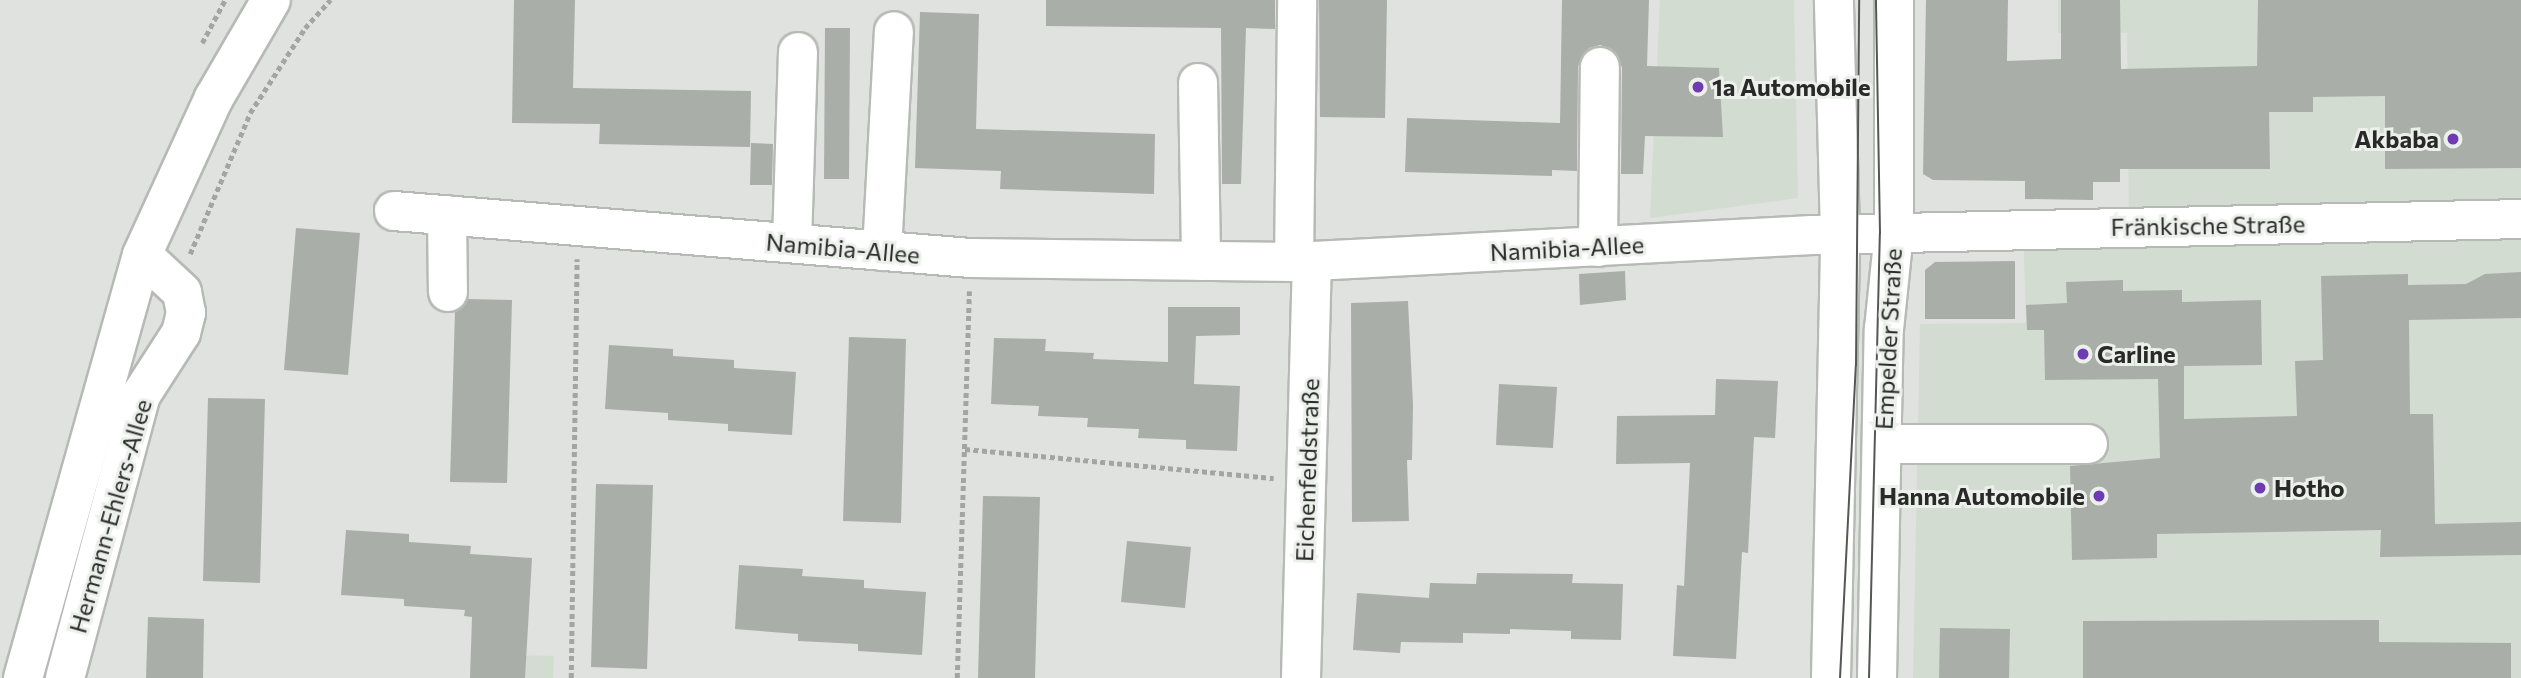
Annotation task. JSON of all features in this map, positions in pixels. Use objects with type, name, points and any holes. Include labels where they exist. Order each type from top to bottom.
[{"type":"street","name":"Hermann-Ehlers-Allee","points":[[23,678],[142,255],[214,98],[271,0]]},
{"type":"street","points":[[1297,0],[1303,262]]},
{"type":"street","name":"Empelder Straße","points":[[1831,678],[1840,234],[1834,0]]},
{"type":"street","name":"Empelder Straße","points":[[1877,678],[1884,329],[1894,233],[1894,0]]},
{"type":"street","points":[[882,251],[894,31]]},
{"type":"street","points":[[792,243],[798,52]]},
{"type":"street","points":[[1598,247],[1600,67]]},
{"type":"street","points":[[1198,83],[1201,261]]},
{"type":"street","name":"Namibia-Allee","points":[[394,211],[971,258],[1303,262],[1840,234]]},
{"type":"street","points":[[447,215],[448,292]]},
{"type":"street","name":"Fränkische Straße","points":[[1840,234],[2521,219]]},
{"type":"street","points":[[142,255],[182,292]]},
{"type":"street","name":"Eichenfeldstraße","points":[[1301,678],[1306,481],[1303,262]]},
{"type":"street","name":"Hermann-Ehlers-Allee","points":[[65,678],[141,395],[181,333],[186,313],[182,292]]},
{"type":"street","points":[[1882,444],[2088,443]]},
{"type":"path","points":[[182,292],[188,259],[250,113],[305,28],[330,0]]},
{"type":"path","points":[[571,678],[580,225]]},
{"type":"path","points":[[957,678],[971,258]]},
{"type":"path","points":[[964,449],[1306,481]]},
{"type":"shaded area","points":[[1660,0],[1794,0],[1798,198],[1650,218]]},
{"type":"shaded area","points":[[2058,0],[2521,0],[2521,678],[1913,678],[1920,324],[2026,323],[2023,223],[2129,220],[2127,33],[2058,33]]},
{"type":"shaded area","points":[[471,654],[554,656],[553,678],[470,678]]},
{"type":"building","points":[[514,0],[575,0],[573,88],[751,91],[750,147],[599,144],[600,124],[512,123]]},
{"type":"building","points":[[1046,0],[1275,0],[1275,29],[1246,28],[1241,184],[1222,184],[1221,28],[1046,26]]},
{"type":"building","points":[[1319,0],[1387,0],[1385,118],[1320,117]]},
{"type":"building","points":[[1562,0],[1649,0],[1647,66],[1719,68],[1723,137],[1645,136],[1643,174],[1621,174],[1622,67],[1612,49],[1600,45],[1589,48],[1578,66],[1577,171],[1552,170],[1552,176],[1405,172],[1407,118],[1560,123]]},
{"type":"building","points":[[1926,0],[2008,0],[2007,61],[2061,59],[2061,0],[2120,0],[2121,69],[2257,66],[2258,0],[2521,0],[2521,168],[2385,169],[2385,96],[2313,97],[2313,112],[2269,112],[2270,169],[2120,169],[2120,182],[2093,182],[2093,200],[2025,199],[2025,181],[1933,180],[1923,174]]},
{"type":"building","points":[[920,12],[979,14],[976,129],[1155,134],[1154,194],[1000,189],[1001,171],[915,168]]},
{"type":"building","points":[[825,28],[850,28],[849,179],[824,179]]},
{"type":"building","points":[[751,143],[773,144],[772,185],[750,185]]},
{"type":"building","points":[[296,228],[360,233],[348,375],[284,370]]},
{"type":"building","points":[[2015,261],[2015,319],[1925,319],[1925,270],[1935,262]]},
{"type":"building","points":[[1625,271],[1626,300],[1580,305],[1579,274]]},
{"type":"building","points":[[2521,272],[2521,318],[2409,320],[2410,414],[2433,414],[2435,524],[2521,522],[2521,555],[2380,557],[2381,530],[2157,534],[2157,558],[2072,560],[2070,466],[2160,458],[2158,379],[2045,380],[2044,330],[2027,330],[2026,305],[2067,303],[2066,282],[2123,280],[2123,291],[2182,290],[2182,302],[2261,300],[2262,365],[2184,366],[2184,419],[2297,416],[2295,361],[2323,360],[2321,276],[2408,274],[2408,285],[2466,284],[2485,274]]},
{"type":"building","points":[[468,299],[512,300],[507,483],[450,482],[455,312]]},
{"type":"building","points":[[1408,301],[1413,405],[1412,460],[1407,460],[1409,521],[1352,522],[1351,303]]},
{"type":"building","points":[[1168,307],[1240,307],[1240,335],[1196,336],[1194,384],[1240,386],[1237,451],[1186,449],[1186,440],[1138,438],[1139,429],[1087,427],[1088,418],[1038,416],[1039,406],[991,404],[994,338],[1046,339],[1045,351],[1094,353],[1093,359],[1168,362]]},
{"type":"building","points":[[849,337],[906,339],[901,523],[843,521]]},
{"type":"building","points":[[609,345],[673,349],[673,356],[734,360],[734,368],[796,372],[792,435],[728,431],[728,424],[668,420],[668,413],[605,409]]},
{"type":"building","points":[[1716,379],[1778,381],[1775,438],[1754,437],[1748,553],[1742,552],[1736,659],[1673,656],[1677,585],[1684,586],[1690,463],[1616,464],[1617,416],[1715,415]]},
{"type":"building","points":[[1499,384],[1557,387],[1553,448],[1496,445]]},
{"type":"building","points":[[208,398],[265,399],[260,583],[203,581]]},
{"type":"building","points":[[596,484],[653,485],[647,669],[591,667]]},
{"type":"building","points":[[983,496],[1040,497],[1035,678],[978,678]]},
{"type":"building","points":[[346,530],[409,534],[409,542],[471,546],[470,554],[532,558],[525,678],[470,678],[472,617],[464,616],[465,610],[404,606],[404,599],[341,595]]},
{"type":"building","points":[[1127,541],[1191,547],[1185,608],[1121,602]]},
{"type":"building","points":[[739,565],[803,569],[802,576],[864,580],[864,588],[926,592],[922,655],[858,651],[858,644],[798,641],[798,634],[735,629]]},
{"type":"building","points":[[1477,573],[1573,574],[1572,583],[1623,584],[1621,640],[1571,639],[1571,631],[1510,629],[1510,634],[1463,633],[1463,643],[1401,642],[1400,653],[1353,650],[1357,593],[1429,598],[1430,583],[1476,584]]},
{"type":"building","points":[[148,617],[204,619],[203,678],[146,678]]},
{"type":"building","points":[[2379,620],[2379,642],[2511,643],[2511,678],[2083,678],[2083,621]]},
{"type":"building","points":[[1940,628],[2010,629],[2009,678],[1939,678]]},
{"type":"tram line","points":[[1840,678],[1856,365],[1859,0]]},
{"type":"tram line","points":[[1869,678],[1880,233],[1876,0]]},
{"type":"place","name":"1a Automobile","points":[[1698,87]]},
{"type":"place","name":"Akbaba","points":[[2453,139]]},
{"type":"place","name":"Carline","points":[[2083,354]]},
{"type":"place","name":"Hotho","points":[[2260,488]]},
{"type":"place","name":"Hanna Automobile","points":[[2099,496]]}]
